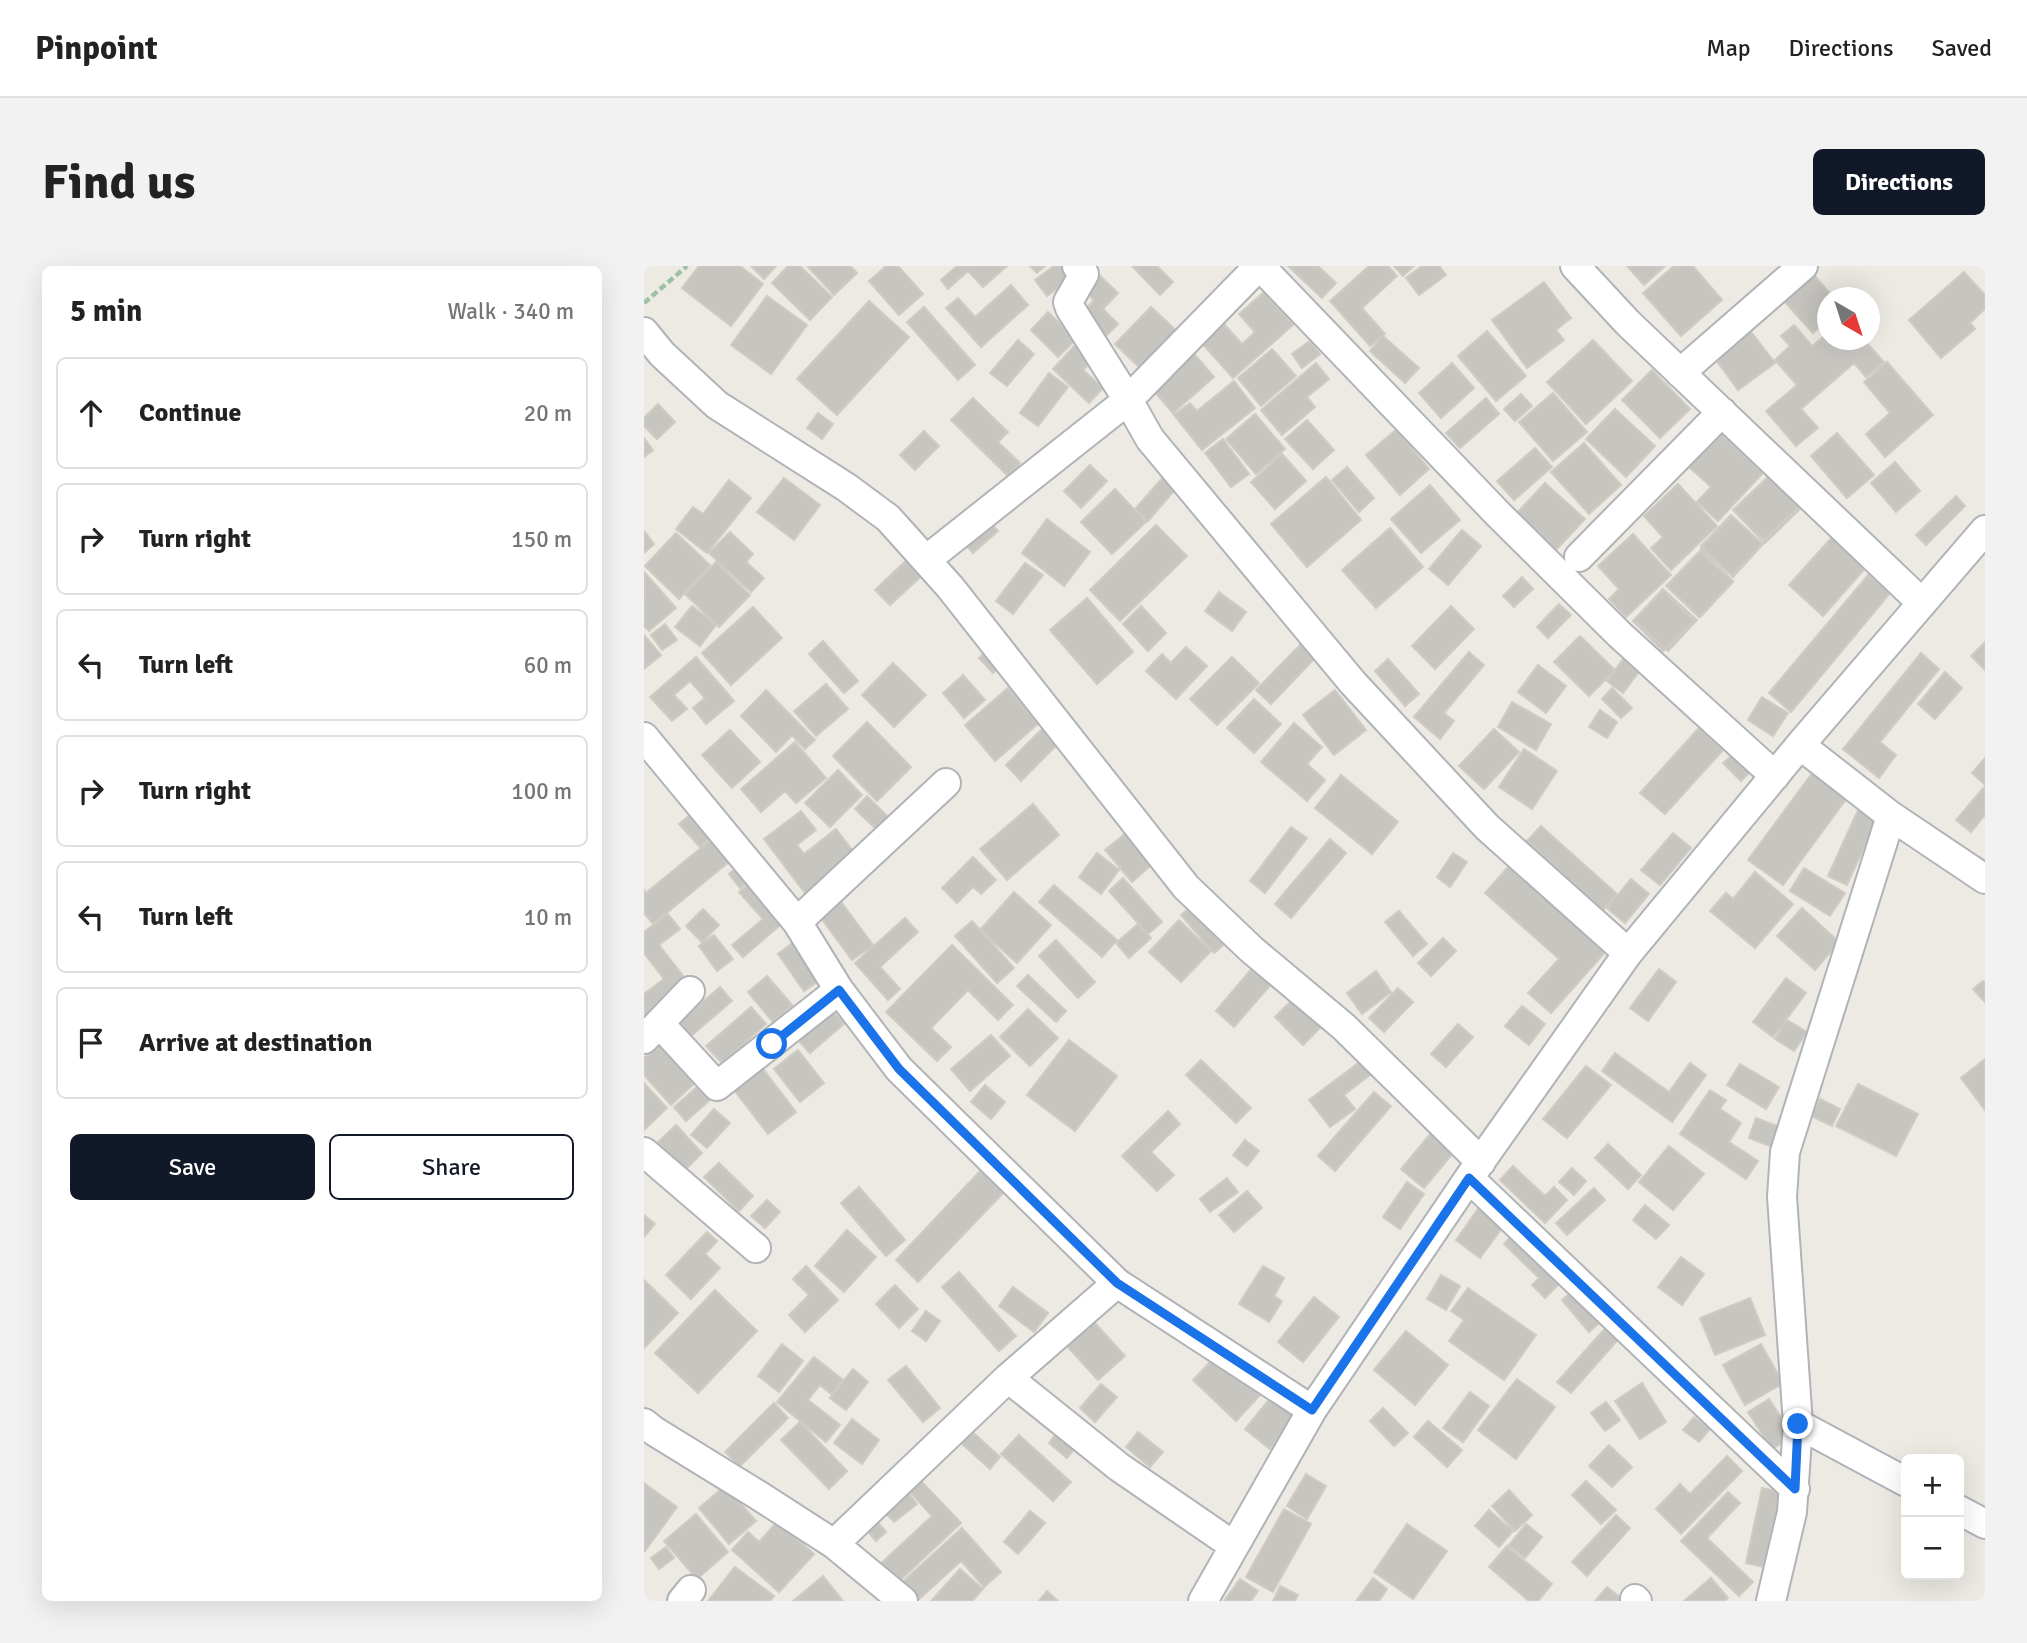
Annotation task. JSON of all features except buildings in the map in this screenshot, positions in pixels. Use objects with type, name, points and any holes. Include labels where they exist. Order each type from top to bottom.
[{"type":"street","points":[[1077,266],[1084,274],[1068,302],[1070,308],[1150,439],[1353,684],[1487,827],[1628,953]]},
{"type":"street","points":[[926,560],[1128,400],[1260,266],[1506,522],[1620,635],[1774,776]]},
{"type":"street","points":[[1575,266],[1628,323],[1922,603]]},
{"type":"street","points":[[1680,373],[1803,266]]},
{"type":"street","points":[[644,332],[662,354],[716,405],[846,487],[888,518],[950,587],[1186,887],[1252,950],[1343,1027],[1475,1170],[1795,1489]]},
{"type":"street","points":[[1579,556],[1722,412]]},
{"type":"street","points":[[1203,1601],[1312,1410],[1475,1170],[1628,953],[1800,745],[1985,530]]},
{"type":"street","points":[[644,737],[797,922],[839,990],[899,1069],[1117,1283],[1312,1410]]},
{"type":"street","points":[[1800,745],[1891,816],[1985,879]]},
{"type":"street","points":[[797,922],[946,783]]},
{"type":"street","points":[[1771,1601],[1792,1513],[1798,1424],[1782,1196],[1785,1152],[1891,816]]},
{"type":"street","points":[[690,991],[651,1031],[717,1086],[839,990]]},
{"type":"street","points":[[644,1153],[755,1248]]},
{"type":"street","points":[[834,1544],[1008,1378],[1117,1283]]},
{"type":"street","points":[[1008,1378],[1119,1467],[1234,1546]]},
{"type":"street","points":[[644,1423],[654,1432],[834,1544],[903,1601]]},
{"type":"street","points":[[1798,1424],[1901,1479]]},
{"type":"street","points":[[1964,1513],[1985,1524]]},
{"type":"path","points":[[644,303],[688,266]]},
{"type":"route","points":[[772,1044],[839,990],[899,1069],[1117,1283],[1312,1410],[1469,1178],[1795,1489],[1798,1424]]}]
